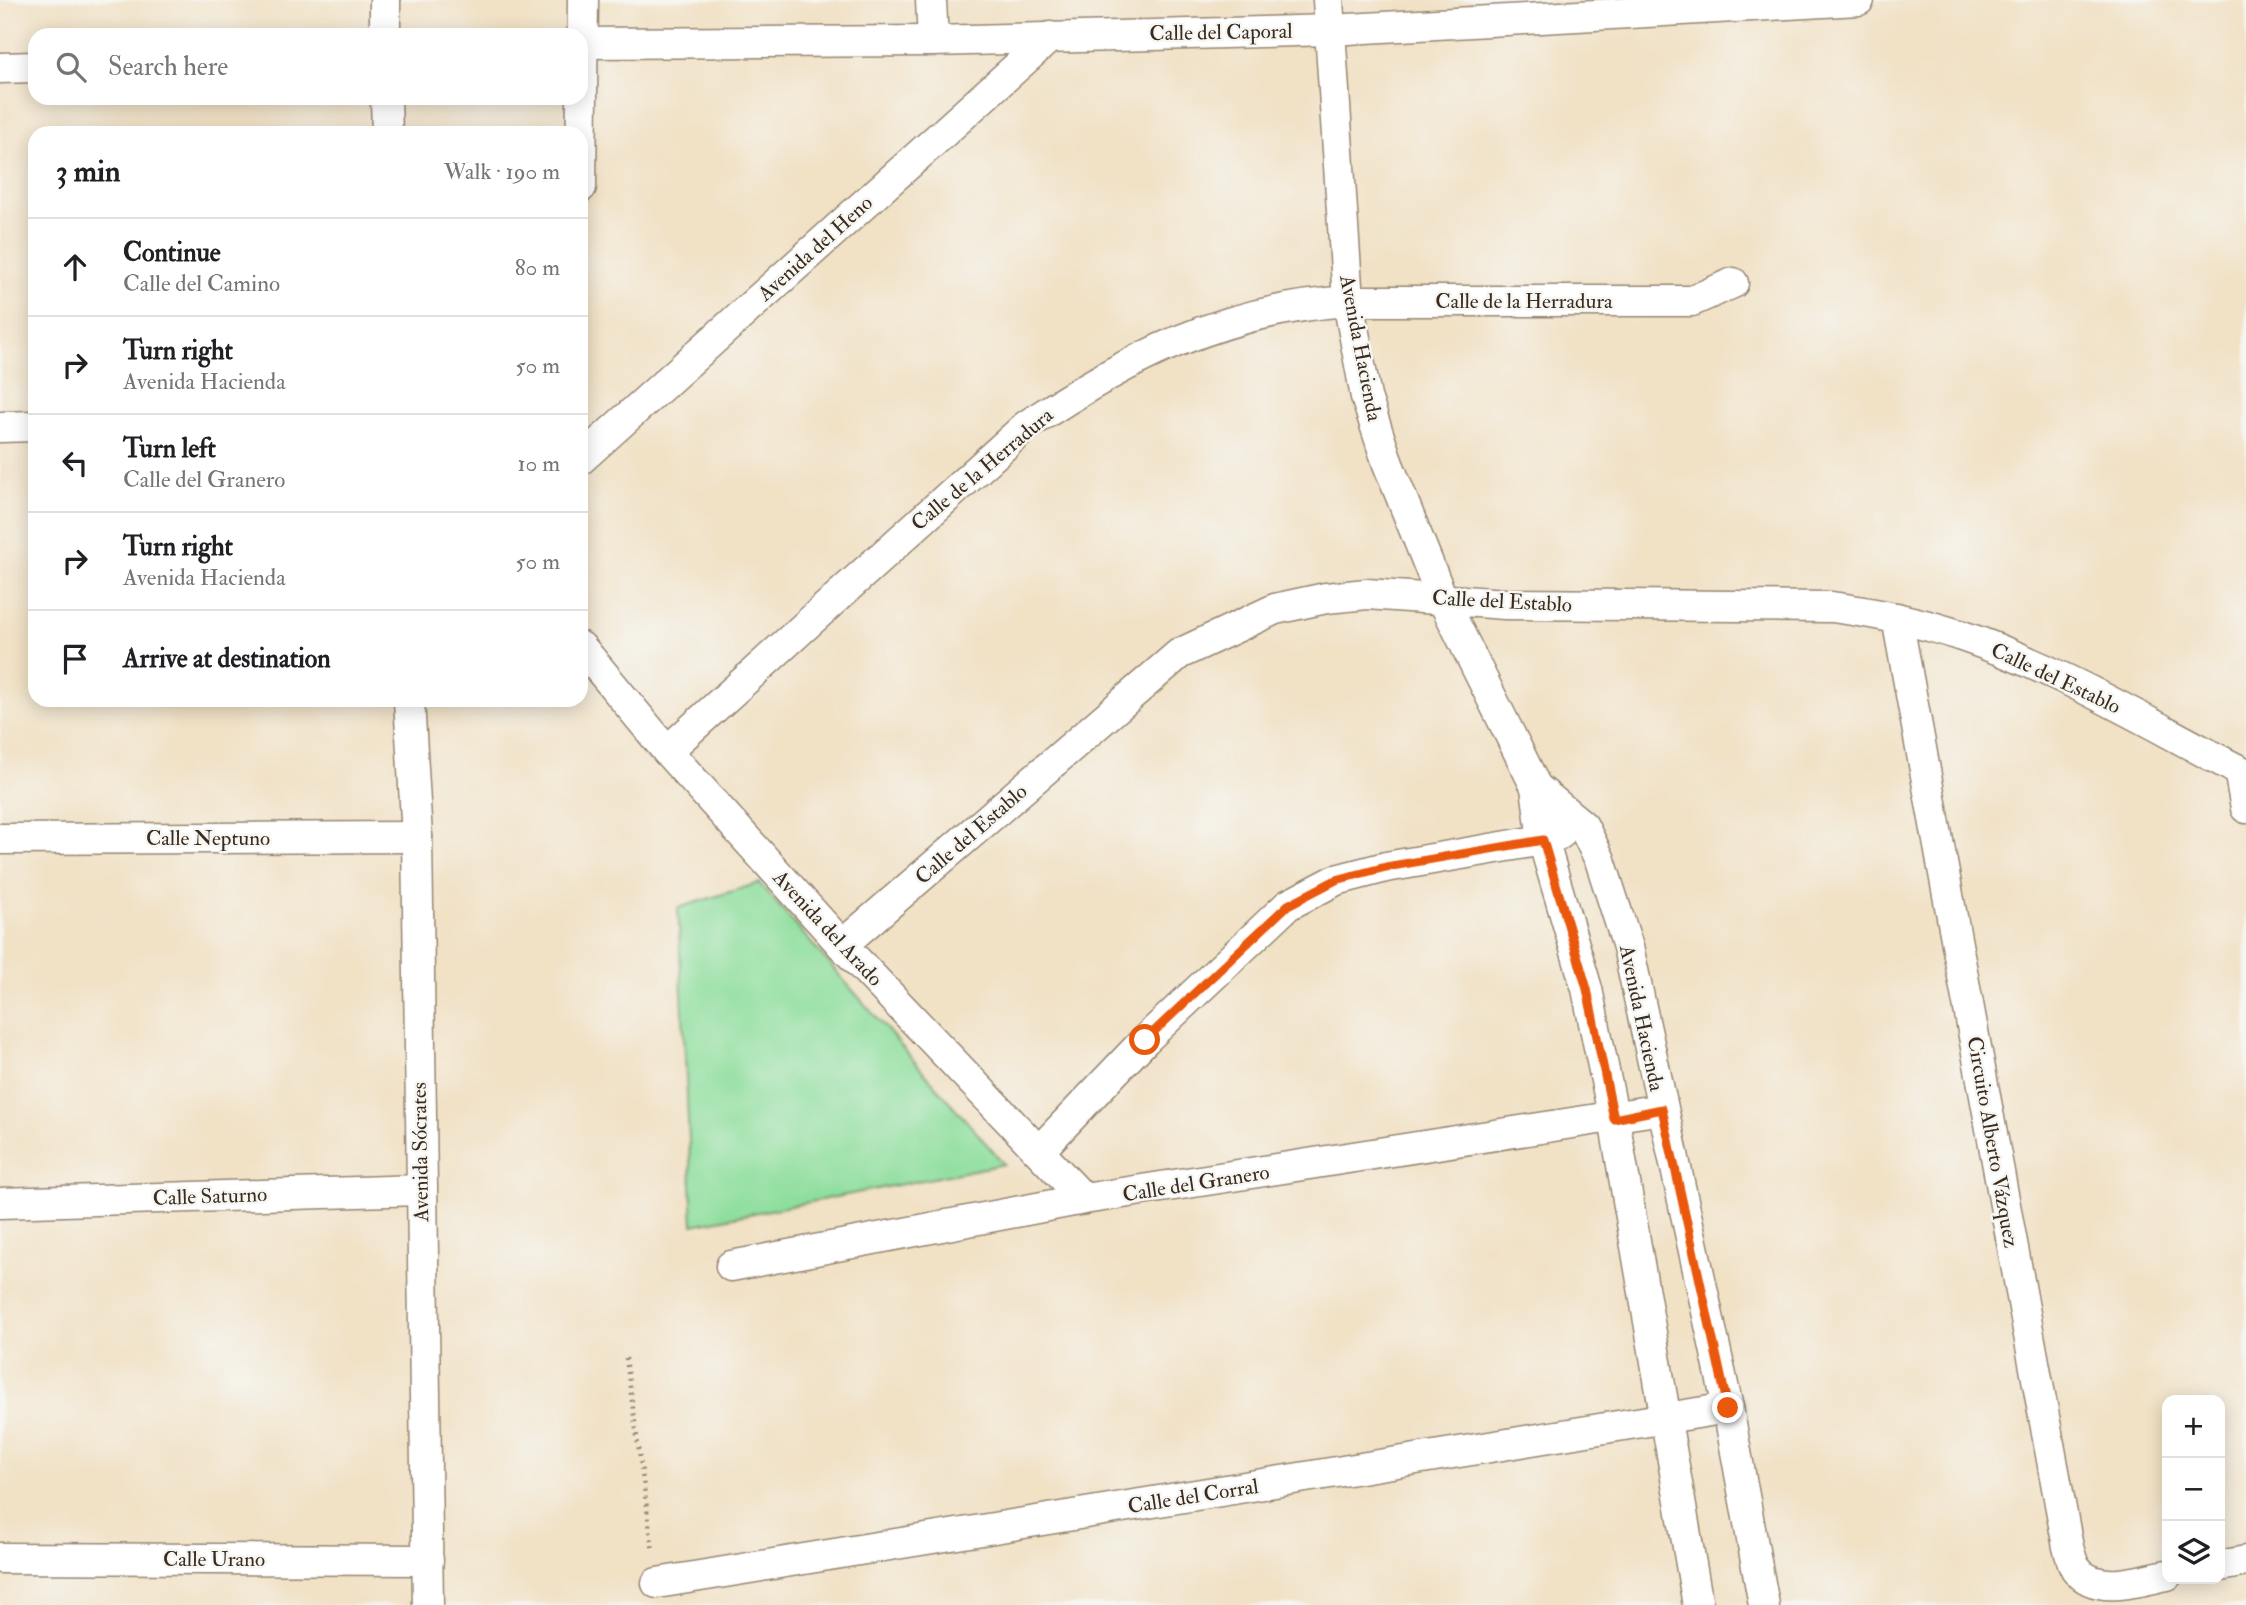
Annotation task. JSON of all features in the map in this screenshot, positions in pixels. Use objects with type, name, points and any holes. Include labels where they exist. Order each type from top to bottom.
[{"type":"street","points":[[385,0],[385,28]]},
{"type":"street","points":[[582,28],[583,0]]},
{"type":"street","points":[[931,0],[933,41]]},
{"type":"street","name":"Avenida Hacienda","points":[[1328,0],[1348,301],[1366,397],[1388,464],[1442,598],[1536,788],[1543,840],[1587,989],[1614,1119],[1698,1605]]},
{"type":"street","name":"Calle del Caporal","points":[[588,43],[933,41],[1330,30],[1859,0]]},
{"type":"street","name":"Avenida del Heno","points":[[588,453],[1050,37]]},
{"type":"street","points":[[0,68],[28,67]]},
{"type":"street","points":[[386,105],[387,126]]},
{"type":"street","points":[[581,126],[582,105]]},
{"type":"street","name":"Calle de la Herradura","points":[[667,751],[1026,426],[1090,383],[1213,325],[1304,304],[1348,301],[1692,301],[1733,283]]},
{"type":"street","points":[[0,427],[28,426]]},
{"type":"street","name":"Calle del Establo","points":[[842,945],[1179,654],[1275,609],[1326,598],[1367,594],[1505,604],[1832,607],[1897,618],[1962,636],[2041,667],[2243,772]]},
{"type":"street","name":"Circuito Alberto Vázquez","points":[[1897,618],[2068,1547],[2075,1568],[2091,1579],[2107,1585],[2162,1576]]},
{"type":"street","name":"Avenida del Arado","points":[[588,655],[667,751],[842,945],[1084,1199]]},
{"type":"street","name":"Avenida Sócrates","points":[[409,707],[417,837],[428,1605]]},
{"type":"street","points":[[2243,772],[2246,808]]},
{"type":"street","name":"Avenida Hacienda","points":[[1536,788],[1583,826],[1600,860],[1628,947],[1728,1408],[1764,1605]]},
{"type":"street","points":[[1039,1151],[1145,1040],[1288,905],[1336,880],[1386,867],[1543,840],[1583,826]]},
{"type":"street","name":"Calle Neptuno","points":[[0,839],[417,837]]},
{"type":"street","name":"Calle del Granero","points":[[731,1266],[1084,1199],[1614,1119],[1662,1109]]},
{"type":"street","name":"Calle Saturno","points":[[0,1203],[420,1190]]},
{"type":"street","name":"Calle del Corral","points":[[657,1583],[1728,1408]]},
{"type":"street","name":"Calle Urano","points":[[0,1558],[428,1560]]},
{"type":"street","points":[[2225,1565],[2246,1561]]},
{"type":"path","points":[[626,1358],[657,1583]]},
{"type":"green space","points":[[759,883],[1004,1164],[693,1225],[678,908]]},
{"type":"route","points":[[1145,1040],[1288,905],[1336,880],[1386,867],[1543,840],[1587,989],[1614,1119],[1662,1109],[1728,1408]]}]
